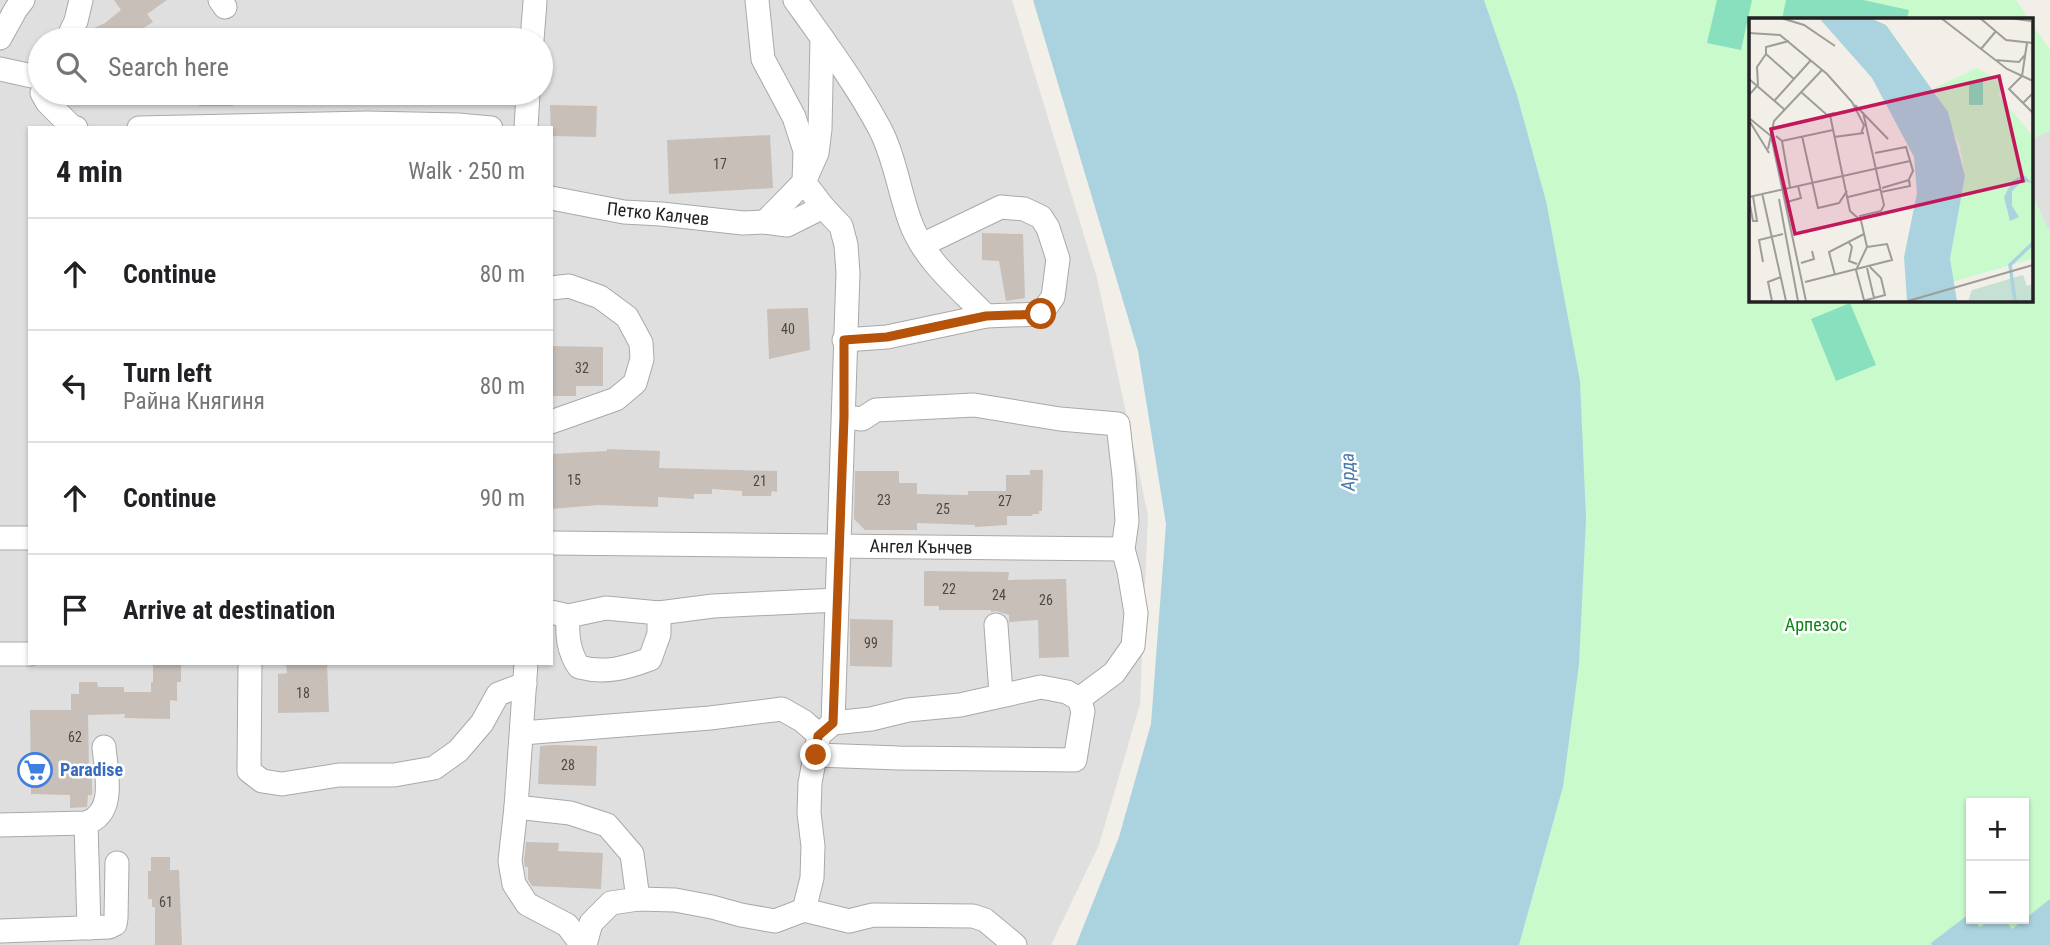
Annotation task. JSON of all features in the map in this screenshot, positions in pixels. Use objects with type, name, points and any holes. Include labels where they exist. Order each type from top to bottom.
[{"type":"street","points":[[1,32],[23,0]]},
{"type":"street","points":[[73,28],[81,0]]},
{"type":"street","points":[[757,0],[763,59],[794,117],[805,151],[804,182],[822,207],[841,226],[846,245],[848,273],[836,600],[822,738],[810,783],[812,878],[804,910]]},
{"type":"street","points":[[794,0],[822,38],[881,131],[910,222],[922,245],[938,267],[986,316]]},
{"type":"street","points":[[534,28],[538,1]]},
{"type":"street","points":[[765,222],[804,182],[817,153],[822,38]]},
{"type":"street","points":[[0,69],[28,79]]},
{"type":"street","points":[[50,105],[71,126]]},
{"type":"street","points":[[526,126],[527,105]]},
{"type":"street","points":[[282,126],[367,123],[469,126]]},
{"type":"street","name":"Петко Калчев","points":[[553,198],[624,212],[787,225],[822,207]]},
{"type":"street","points":[[844,340],[887,337],[986,316],[1041,314],[1053,298],[1058,259],[1041,217],[1024,209],[1001,207],[922,245]]},
{"type":"street","points":[[553,288],[569,286],[600,297],[627,317],[641,343],[642,359],[635,383],[616,399],[553,421]]},
{"type":"street","points":[[844,417],[862,419],[876,410],[974,405],[1060,419],[1118,424],[1125,476],[1127,521],[1123,549],[1136,613],[1133,646],[1114,673],[1079,699]]},
{"type":"street","points":[[0,538],[28,538]]},
{"type":"street","name":"Ангел Кънчев","points":[[553,543],[1123,549]]},
{"type":"street","points":[[659,613],[659,634],[650,659],[611,671],[593,671],[579,667],[571,656],[560,614],[606,608],[659,613],[713,606],[836,600]]},
{"type":"street","points":[[996,625],[1001,694]]},
{"type":"street","points":[[0,654],[28,654]]},
{"type":"street","points":[[250,665],[249,771],[262,781],[282,784],[339,775],[394,775],[434,768],[458,751],[482,723],[498,694],[526,674]]},
{"type":"street","points":[[526,674],[510,861],[514,884],[527,904],[568,925],[584,945]]},
{"type":"street","points":[[522,733],[710,718],[782,709],[803,720],[822,738],[900,758],[1075,760],[1083,711],[1079,699],[1068,692],[1041,687],[960,705],[908,710],[871,719],[822,738]]},
{"type":"street","points":[[0,825],[86,823],[95,820],[102,814],[107,798],[104,747]]},
{"type":"street","points":[[516,807],[570,813],[607,825],[632,854],[638,899]]},
{"type":"street","points":[[86,823],[89,928]]},
{"type":"street","points":[[0,931],[109,927],[114,924],[116,918],[117,863]]},
{"type":"street","points":[[584,945],[591,923],[611,902],[638,899],[675,900],[775,920],[804,910],[849,921],[873,915],[973,916],[985,920],[1015,945]]},
{"type":"shaded area","points":[[0,0],[1012,0],[1097,278],[1148,515],[1140,704],[1099,845],[1051,945],[0,945]]},
{"type":"shaded area","points":[[2050,130],[2050,233],[2032,194],[2032,139]]},
{"type":"green space","name":"Арпезос","points":[[1484,0],[2016,0],[2028,18],[1749,18],[1749,301],[2032,301],[2032,194],[2050,233],[2050,945],[1519,945],[1563,787],[1546,201],[1517,95]]},
{"type":"green space","points":[[1717,0],[1752,0],[1741,50],[1707,43]]},
{"type":"green space","points":[[1786,0],[1863,0],[1909,10],[1907,18],[1782,18]]},
{"type":"green space","points":[[2032,23],[2050,50],[2050,130],[2032,139]]},
{"type":"green space","points":[[1850,303],[1876,365],[1836,381],[1811,319]]},
{"type":"water","name":"Арда","points":[[1033,0],[1484,0],[1517,95],[1546,201],[1580,381],[1586,519],[1579,664],[1563,787],[1519,945],[1076,945],[1119,837],[1151,724],[1166,524],[1138,351]]},
{"type":"water","points":[[2050,899],[2050,945],[1931,943],[1966,916],[1966,924],[1977,924],[1980,927],[1984,924],[2008,924],[2012,929],[2018,924],[2029,924],[2029,916]]},
{"type":"building","points":[[114,0],[167,0],[147,14],[153,22],[144,28],[94,28],[121,10]]},
{"type":"building","points":[[199,105],[233,105],[233,106]]},
{"type":"building","points":[[550,105],[597,106],[596,137],[553,136],[553,126],[551,126]]},
{"type":"building","points":[[770,135],[773,188],[669,194],[667,140]]},
{"type":"building","points":[[982,233],[1023,234],[1025,298],[1006,301],[999,261],[982,260]]},
{"type":"building","points":[[808,308],[810,350],[769,359],[767,309]]},
{"type":"building","points":[[553,346],[603,347],[603,386],[576,386],[576,396],[553,396]]},
{"type":"building","points":[[660,451],[659,468],[777,471],[777,492],[772,491],[771,496],[742,496],[742,491],[712,489],[712,494],[694,494],[694,499],[658,497],[658,507],[598,505],[553,509],[553,454]]},
{"type":"building","points":[[1030,470],[1043,470],[1042,511],[1032,516],[1007,516],[1007,525],[975,527],[917,523],[917,530],[865,530],[854,519],[855,471],[899,471],[899,483],[917,483],[917,494],[968,495],[968,491],[1006,491],[1006,475],[1030,475]]},
{"type":"building","points":[[924,571],[1009,572],[1008,580],[1066,579],[1069,657],[1039,658],[1038,620],[1009,622],[1009,615],[991,610],[939,610],[939,606],[924,606]]},
{"type":"building","points":[[850,619],[893,620],[892,667],[850,666]]},
{"type":"building","points":[[153,665],[181,665],[177,701],[170,700],[170,719],[124,718],[125,714],[88,715],[92,795],[88,795],[87,807],[70,808],[70,795],[31,794],[30,710],[71,710],[71,694],[79,694],[79,682],[97,682],[98,687],[124,687],[124,692],[151,692]]},
{"type":"building","points":[[286,665],[327,665],[329,712],[278,713],[278,674],[287,673]]},
{"type":"building","points":[[540,746],[597,746],[596,786],[538,784]]},
{"type":"building","points":[[526,842],[559,843],[558,851],[603,853],[601,889],[532,886],[524,861]]},
{"type":"building","points":[[151,857],[170,857],[170,870],[179,870],[182,945],[155,945],[155,907],[152,907],[152,899],[148,899]]},
{"type":"place","name":"Paradise","points":[[35,770]]},
{"type":"route","points":[[816,755],[818,736],[833,723],[844,417],[844,340],[887,337],[986,316],[1041,314]]}]
